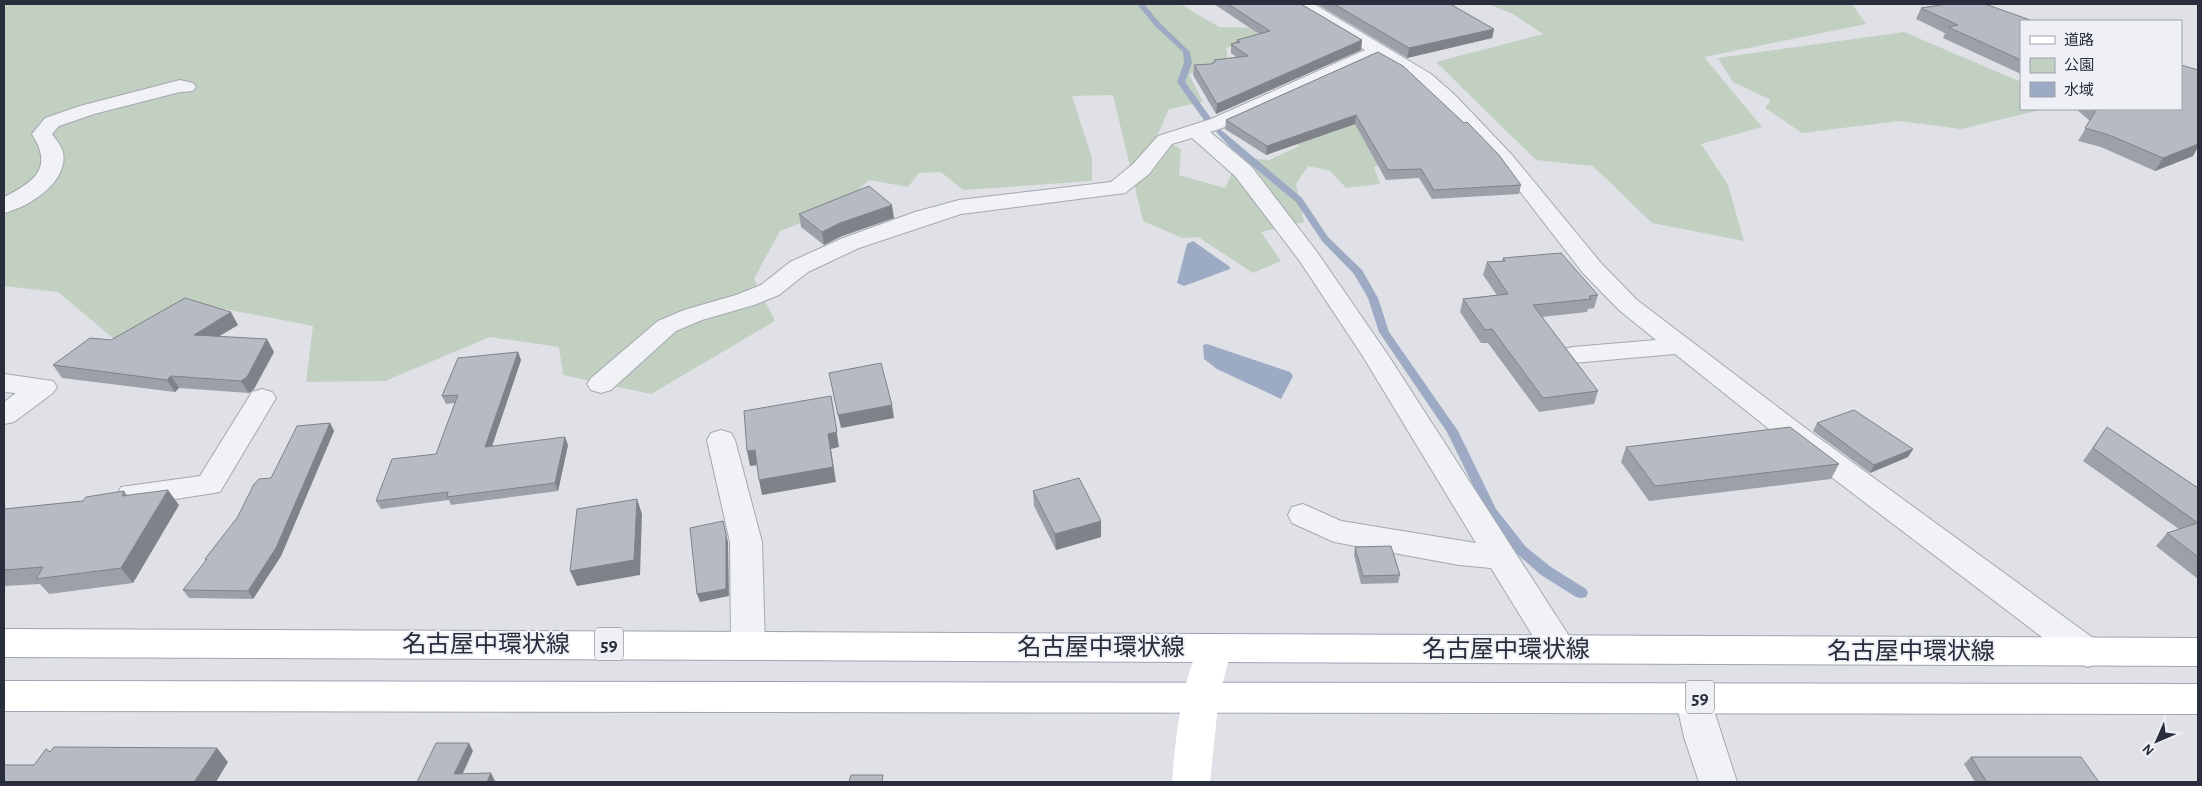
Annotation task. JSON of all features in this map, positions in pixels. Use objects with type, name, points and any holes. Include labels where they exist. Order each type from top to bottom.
[{"type":"main road","name":"名古屋中環状線","points":[[4,643],[2198,652]]},
{"type":"main road","points":[[1191,782],[1201,696],[1215,648]]},
{"type":"main road","name":"59","points":[[4,696],[635,699],[1201,696],[2198,699]]},
{"type":"street","points":[[1302,4],[1424,78],[1448,99],[1505,159],[1592,268],[1628,305],[1678,346],[2088,653]]},
{"type":"street","points":[[602,384],[667,326],[693,315],[745,300],[770,290],[799,267],[851,243],[923,217],[959,207],[1117,188],[1141,170],[1165,140],[1218,123],[1379,50]]},
{"type":"street","points":[[4,206],[26,195],[44,181],[51,166],[52,151],[42,134],[52,122],[87,110],[180,86],[186,87]]},
{"type":"street","points":[[1195,130],[1242,171],[1310,257],[1375,355],[1559,649]]},
{"type":"street","points":[[1573,355],[1678,346]]},
{"type":"street","points":[[4,383],[43,386],[4,415]]},
{"type":"street","points":[[101,499],[209,485],[262,398]]},
{"type":"street","points":[[721,440],[746,542],[748,645]]},
{"type":"street","points":[[1302,515],[1334,531],[1458,553],[1503,557]]},
{"type":"street","points":[[1693,698],[1702,737],[1718,782]]},
{"type":"green space","points":[[4,4],[1180,4],[1219,27],[1253,28],[1261,39],[1226,48],[1228,61],[1189,74],[1203,102],[1169,109],[1157,136],[1181,149],[1179,175],[1225,188],[1239,157],[1269,160],[1299,146],[1279,120],[1366,121],[1396,162],[1374,167],[1380,184],[1346,188],[1330,171],[1308,166],[1296,184],[1304,222],[1261,232],[1281,261],[1253,273],[1198,237],[1182,238],[1143,221],[1113,95],[1072,96],[1092,158],[1092,181],[963,190],[941,172],[919,173],[908,187],[869,180],[857,191],[860,201],[780,231],[754,279],[775,321],[651,394],[563,375],[559,347],[490,337],[385,381],[306,382],[313,326],[189,302],[114,339],[58,292],[4,286]]},
{"type":"green space","points":[[1488,4],[1852,4],[1866,24],[1704,57],[1762,127],[1701,144],[1728,185],[1744,241],[1652,223],[1593,166],[1536,160],[1436,62],[1543,34],[1513,14]]},
{"type":"green space","points":[[1904,32],[2020,82],[2020,110],[2041,110],[1961,129],[1899,121],[1802,133],[1765,108],[1771,100],[1733,82],[1718,58]]},
{"type":"water","points":[[1193,241],[1230,267],[1230,269],[1184,286],[1177,283],[1187,244]]},
{"type":"water","points":[[1207,344],[1290,372],[1293,376],[1281,399],[1217,369],[1204,359],[1203,345]]},
{"type":"building","points":[[1228,4],[1301,4],[1362,40],[1217,104],[1194,65],[1211,64],[1215,62],[1214,60],[1248,56],[1231,44],[1240,42],[1237,40],[1270,31]]},
{"type":"building","points":[[1334,4],[1450,4],[1494,29],[1409,48]]},
{"type":"building","points":[[1947,4],[1985,4],[2030,20],[2020,20],[2020,60],[1948,27],[1958,25],[1921,8]]},
{"type":"building","points":[[1378,52],[1403,66],[1464,123],[1467,122],[1499,155],[1521,185],[1434,190],[1421,169],[1388,170],[1356,115],[1267,146],[1226,120]]},
{"type":"building","points":[[2182,65],[2198,70],[2198,144],[2163,158],[2109,135],[2085,128],[2096,110],[2182,110]]},
{"type":"building","points":[[869,186],[892,205],[840,223],[822,232],[799,214]]},
{"type":"building","points":[[1561,253],[1598,295],[1589,296],[1591,299],[1533,305],[1598,391],[1543,398],[1492,329],[1485,330],[1463,299],[1508,294],[1487,262],[1505,261],[1503,258]]},
{"type":"building","points":[[185,298],[231,312],[194,335],[267,339],[247,377],[241,381],[171,376],[167,380],[53,365],[90,338],[111,340]]},
{"type":"building","points":[[518,352],[485,447],[565,437],[555,483],[447,497],[448,492],[376,501],[392,459],[436,454],[458,395],[442,396],[458,358]]},
{"type":"building","points":[[881,363],[892,405],[838,415],[829,373]]},
{"type":"building","points":[[831,396],[837,432],[828,434],[833,467],[759,480],[755,450],[747,451],[744,411]]},
{"type":"building","points":[[1854,410],[1913,449],[1874,465],[1817,423]]},
{"type":"building","points":[[330,423],[276,548],[248,591],[183,590],[237,518],[254,484],[259,479],[271,478],[297,426]]},
{"type":"building","points":[[1790,427],[1839,464],[1655,486],[1626,447]]},
{"type":"building","points":[[2107,427],[2198,488],[2198,523],[2093,448]]},
{"type":"building","points":[[1079,478],[1101,521],[1055,534],[1033,491]]},
{"type":"building","points":[[168,490],[121,568],[36,579],[43,567],[4,570],[4,509],[83,501],[86,497],[124,491],[122,496]]},
{"type":"building","points":[[637,499],[634,560],[570,571],[577,509]]},
{"type":"building","points":[[723,521],[726,534],[726,589],[697,594],[690,528]]},
{"type":"building","points":[[2198,523],[2198,557],[2167,533]]},
{"type":"building","points":[[1391,546],[1400,575],[1363,576],[1355,547]]},
{"type":"building","points":[[436,743],[469,743],[454,774],[491,773],[487,782],[417,782]]},
{"type":"building","points":[[54,747],[217,748],[194,782],[4,782],[4,765],[34,765],[46,749],[50,752]]},
{"type":"building","points":[[1971,757],[2081,757],[2099,782],[1987,782]]},
{"type":"building","points":[[851,775],[883,775],[882,782],[849,782]]},
{"type":"waterway","points":[[1140,4],[1161,28],[1187,52],[1188,63],[1181,82],[1209,121]]},
{"type":"waterway","points":[[1220,132],[1299,200],[1325,239],[1358,272],[1373,298],[1384,332],[1452,431],[1491,511],[1521,550],[1546,571],[1581,593]]}]
